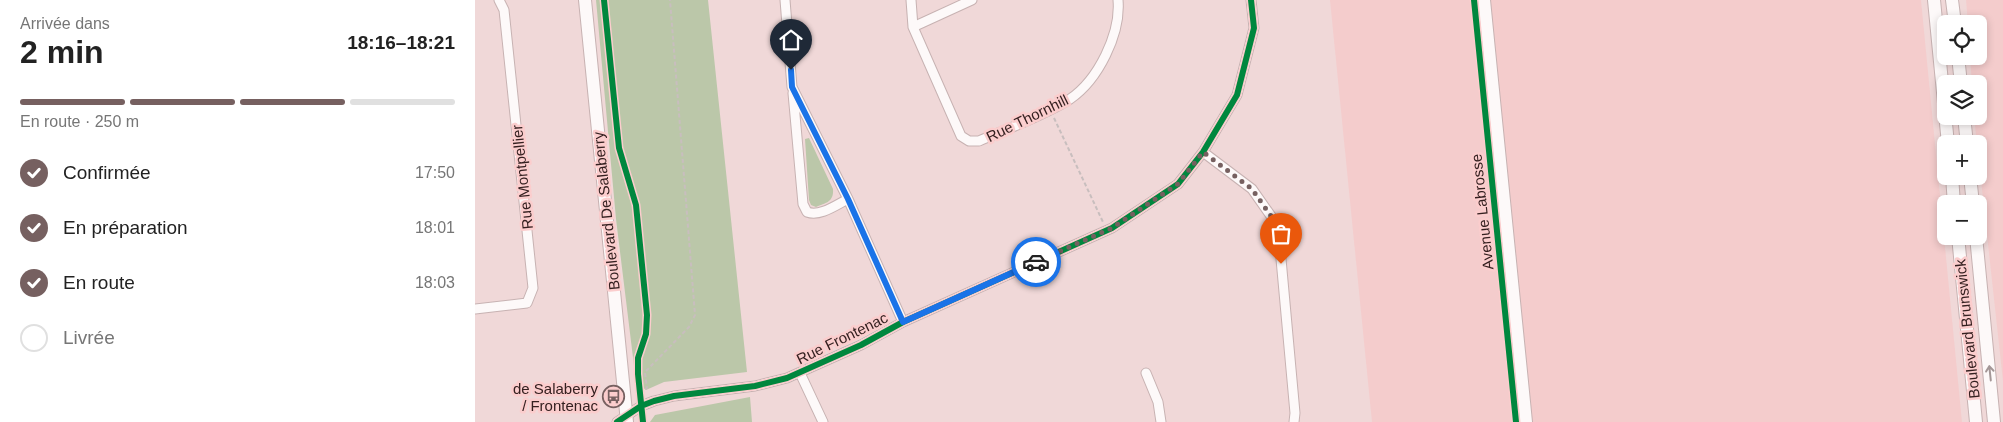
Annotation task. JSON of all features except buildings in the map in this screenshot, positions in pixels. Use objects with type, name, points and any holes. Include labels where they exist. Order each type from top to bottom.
[{"type":"street","name":"Rue Montpellier","points":[[475,309],[527,303],[533,288],[504,10],[499,0]]},
{"type":"street","name":"Boulevard De Salaberry","points":[[585,0],[623,420]]},
{"type":"street","points":[[785,0],[803,204],[807,212],[813,214],[848,199]]},
{"type":"street","name":"Rue Thornhill","points":[[911,0],[913,27],[961,136],[969,141],[979,141],[1071,99],[1095,74],[1111,44],[1119,11],[1118,0]]},
{"type":"street","points":[[913,27],[972,0]]},
{"type":"street","name":"Rue Frontenac","points":[[623,420],[641,406],[675,396],[766,384],[800,373],[861,345],[903,322],[1107,230],[1178,184],[1203,152],[1237,95],[1253,28],[1251,0]]},
{"type":"street","name":"Avenue Labrosse","points":[[1484,0],[1526,422]]},
{"type":"street","points":[[1934,0],[1947,135]]},
{"type":"street","points":[[1953,0],[1954,15]]},
{"type":"street","points":[[792,87],[848,199],[903,322]]},
{"type":"street","points":[[1203,152],[1252,189],[1278,226],[1294,422]]},
{"type":"street","name":"Boulevard Brunswick","points":[[1958,245],[1976,422]]},
{"type":"street","name":"Boulevard Brunswick","points":[[1977,245],[1995,422]]},
{"type":"street","points":[[800,373],[823,422]]},
{"type":"street","points":[[1146,374],[1158,402],[1161,422]]},
{"type":"path","points":[[639,391],[647,388],[646,371],[689,327],[695,315],[670,0]]},
{"type":"path","points":[[1050,109],[1107,230]]},
{"type":"path","points":[[638,374],[641,406]]},
{"type":"shaded area","points":[[1330,0],[1921,0],[1937,165],[1937,185],[1939,185],[1940,195],[1937,195],[1937,245],[1945,245],[1962,422],[1372,422]]},
{"type":"shaded area","points":[[1966,0],[2003,0],[2003,381],[1987,235],[1987,195],[1983,195],[1982,185],[1987,185],[1987,135],[1976,135],[1975,125],[1987,125],[1987,75],[1971,75],[1971,65],[1987,65],[1987,15],[1967,15]]},
{"type":"green space","points":[[596,0],[708,0],[747,372],[664,382],[646,390],[636,382],[616,219]]},
{"type":"green space","points":[[809,138],[833,189],[831,199],[816,207],[811,205],[809,200],[805,139]]},
{"type":"green space","points":[[750,397],[752,422],[650,422],[655,415]]},
{"type":"cycle path","points":[[604,0],[619,148],[636,205],[647,315],[646,334],[638,358],[643,422]]},
{"type":"cycle path","points":[[617,422],[641,406],[654,401],[674,396],[755,386],[787,378],[861,345],[903,322],[1112,228],[1178,184],[1203,152],[1237,95],[1254,28],[1251,0]]},
{"type":"cycle path","points":[[1474,0],[1516,422]]},
{"type":"way so far","points":[[1036,262],[1112,228],[1178,184],[1203,152],[1252,189],[1278,226],[1281,264]]},
{"type":"place","name":"de Salaberry / Frontenac","points":[[614,397]]},
{"type":"route","points":[[791,70],[792,87],[848,199],[903,322],[1036,262]]}]
